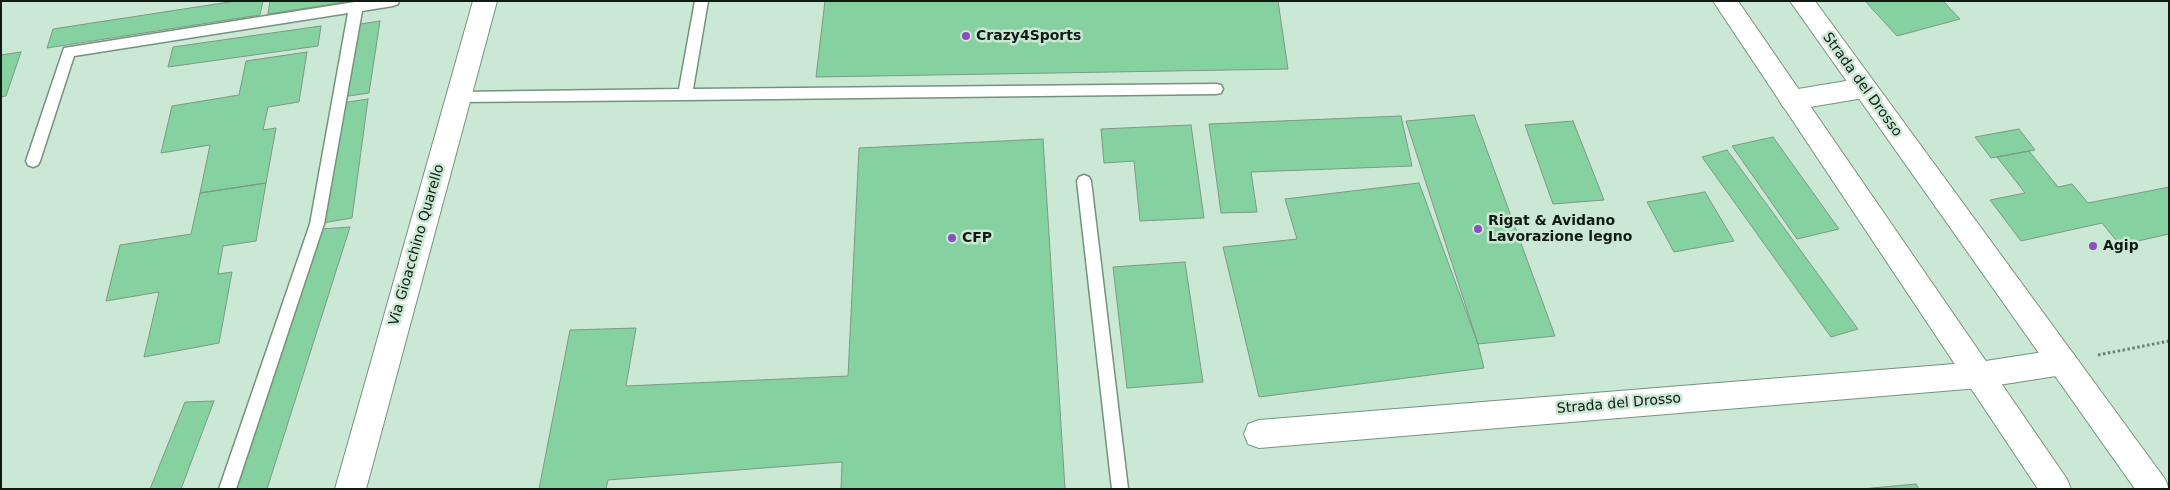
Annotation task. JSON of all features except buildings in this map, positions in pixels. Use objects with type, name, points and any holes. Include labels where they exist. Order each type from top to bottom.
[{"type":"street","name":"Via Gioacchino Quarello","points":[[350,489],[485,1]]},
{"type":"street","points":[[1725,1],[2056,489]]},
{"type":"street","name":"Strada del Drosso","points":[[1802,1],[2154,489]]},
{"type":"street","points":[[1792,100],[1864,88]]},
{"type":"street","name":"Strada del Drosso","points":[[1259,434],[1979,375],[2063,362]]},
{"type":"lane","points":[[33,161],[69,52],[393,1]]},
{"type":"lane","points":[[685,95],[702,1]]},
{"type":"lane","points":[[227,489],[316,224],[356,7]]},
{"type":"lane","points":[[458,97],[1216,90]]},
{"type":"lane","points":[[1084,180],[1120,489]]},
{"type":"path","points":[[2063,362],[2169,341]]},
{"type":"place","name":"Crazy4Sports","points":[[966,36]]},
{"type":"place","name":"Rigat & Avidano Lavorazione legno","points":[[1478,229]]},
{"type":"place","name":"CFP","points":[[952,238]]},
{"type":"place","name":"Agip","points":[[2093,246]]}]
